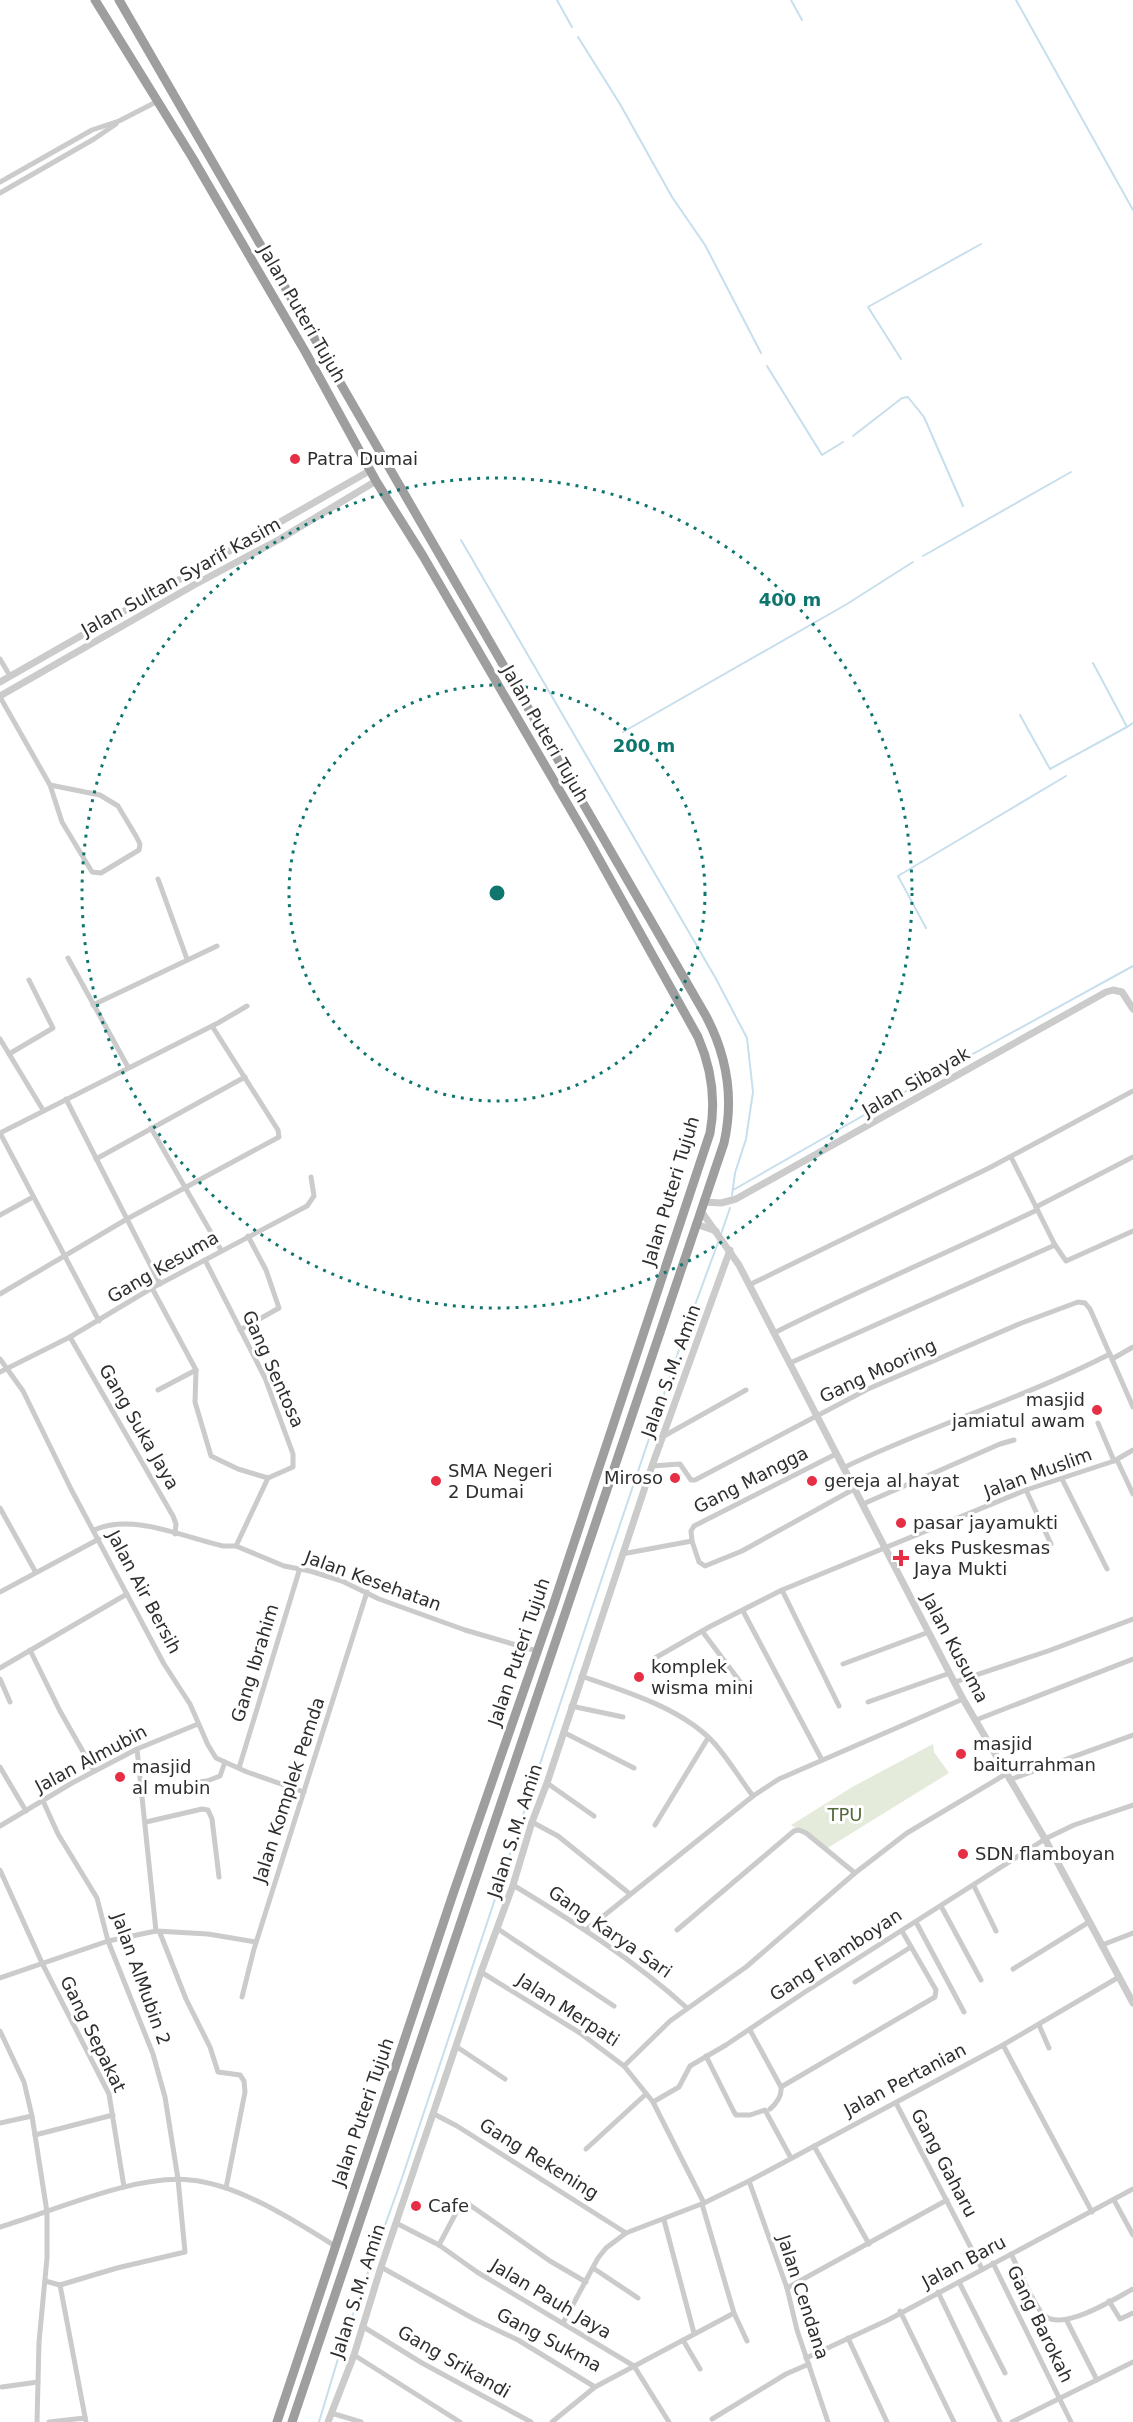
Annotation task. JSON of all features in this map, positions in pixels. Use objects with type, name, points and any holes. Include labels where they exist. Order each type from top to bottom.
[{"type":"highway","name":"Jalan Puteri Tujuh","points":[[95,0],[158,101],[313,365],[376,481],[423,556],[600,862],[700,1043],[711,1083],[710,1133],[277,2422]]},
{"type":"highway","name":"Jalan Puteri Tujuh","points":[[119,0],[611,856],[706,1016],[723,1055],[730,1111],[724,1143],[703,1206],[292,2422]]},
{"type":"highway","points":[[313,365],[325,358]]},
{"type":"highway","points":[[600,862],[611,856]]},
{"type":"highway","points":[[442,1931],[455,1935]]},
{"type":"street","points":[[0,192],[94,140],[120,121],[158,101]]},
{"type":"street","points":[[0,182],[92,130],[120,121]]},
{"type":"street","name":"Jalan Sultan Syarif Kasim","points":[[0,682],[371,470]]},
{"type":"street","name":"Jalan Sultan Syarif Kasim","points":[[0,697],[194,585],[280,539],[376,481]]},
{"type":"street","points":[[188,573],[194,585]]},
{"type":"street","points":[[0,659],[10,676]]},
{"type":"street","points":[[0,697],[50,784],[62,822],[94,873],[101,873],[139,850],[140,843],[118,806],[100,795],[50,784]]},
{"type":"street","points":[[158,879],[187,959]]},
{"type":"street","points":[[93,1005],[217,946]]},
{"type":"street","points":[[68,958],[128,1067]]},
{"type":"street","points":[[9,1054],[53,1028],[29,980]]},
{"type":"street","name":"Jalan Sibayak","points":[[703,1206],[736,1200],[1106,992],[1113,990],[1122,992],[1133,1009]]},
{"type":"street","points":[[99,1321],[0,1133],[247,1006]]},
{"type":"street","points":[[0,1294],[127,1219],[280,1136],[212,1026]]},
{"type":"street","points":[[0,1039],[43,1110]]},
{"type":"street","points":[[96,1160],[245,1077]]},
{"type":"street","points":[[749,1285],[1011,1157],[1133,1090]]},
{"type":"street","points":[[66,1099],[160,1284]]},
{"type":"street","points":[[151,1128],[221,1250]]},
{"type":"street","points":[[1011,1157],[1055,1245],[1065,1260],[1069,1261],[1133,1231]]},
{"type":"street","points":[[774,1333],[840,1299],[939,1257],[1037,1209],[1133,1157]]},
{"type":"street","name":"Gang Kesuma","points":[[3,1371],[99,1321],[152,1288],[221,1250],[311,1204],[314,1192],[311,1176]]},
{"type":"street","points":[[0,1215],[33,1197]]},
{"type":"street","name":"Jalan Kusuma","points":[[703,1206],[749,1285],[963,1699],[1045,1839],[1132,1999]]},
{"type":"street","points":[[696,1224],[717,1232]]},
{"type":"street","points":[[240,1329],[279,1308],[266,1270],[248,1236]]},
{"type":"street","points":[[790,1363],[1055,1245]]},
{"type":"street","name":"Jalan S.M. Amin","points":[[328,2422],[354,2355],[381,2267],[458,2047],[481,1972],[513,1885],[532,1822],[652,1466],[730,1250]]},
{"type":"street","name":"Gang Sentosa","points":[[205,1260],[265,1378],[293,1454],[293,1467],[268,1479]]},
{"type":"street","points":[[152,1288],[196,1370],[195,1402],[211,1456],[238,1469],[268,1479],[236,1546]]},
{"type":"street","name":"Gang Mooring","points":[[652,1466],[680,1464],[694,1480],[868,1389],[1053,1311],[1082,1302],[1090,1309],[1111,1357]]},
{"type":"street","name":"Gang Suka Jaya","points":[[70,1337],[173,1516],[176,1524],[175,1534]]},
{"type":"street","points":[[843,1468],[1133,1347]]},
{"type":"street","points":[[1111,1357],[1133,1407]]},
{"type":"street","name":"Jalan Air Bersih","points":[[0,1359],[3,1371],[23,1391],[164,1665],[190,1704],[216,1758],[304,1792]]},
{"type":"street","points":[[158,1390],[196,1370]]},
{"type":"street","points":[[664,1436],[746,1390]]},
{"type":"street","points":[[1098,1423],[1133,1494]]},
{"type":"street","points":[[863,1504],[999,1444],[1014,1440]]},
{"type":"street","name":"Jalan Muslim","points":[[656,1658],[702,1631],[782,1590],[1026,1490],[1115,1461],[1133,1450]]},
{"type":"street","name":"Gang Mangga","points":[[692,1541],[691,1531],[694,1526],[836,1454]]},
{"type":"street","points":[[1062,1479],[1107,1569]]},
{"type":"street","points":[[622,1554],[692,1541],[701,1565],[716,1562],[742,1551],[854,1490]]},
{"type":"street","points":[[1026,1490],[1051,1544]]},
{"type":"street","points":[[1,1513],[35,1571]]},
{"type":"street","name":"Jalan Kesehatan","points":[[94,1530],[105,1525],[124,1522],[223,1546],[236,1546],[284,1566],[300,1568],[368,1592],[379,1599],[465,1630],[537,1651]]},
{"type":"street","points":[[0,1592],[35,1571],[99,1539]]},
{"type":"street","name":"Gang Ibrahim","points":[[239,1768],[300,1568]]},
{"type":"street","points":[[782,1590],[839,1706]]},
{"type":"street","name":"Jalan Komplek Pemda","points":[[242,1997],[256,1942],[368,1592]]},
{"type":"street","points":[[0,1668],[127,1594]]},
{"type":"street","points":[[743,1611],[822,1760]]},
{"type":"street","points":[[955,1682],[1048,1651],[1133,1619]]},
{"type":"street","points":[[702,1631],[750,1695]]},
{"type":"street","points":[[843,1664],[929,1632]]},
{"type":"street","points":[[30,1650],[60,1712],[94,1771]]},
{"type":"street","points":[[976,1720],[1133,1659]]},
{"type":"street","points":[[868,1702],[950,1673]]},
{"type":"street","points":[[581,1676],[636,1696],[676,1714],[708,1738],[753,1796]]},
{"type":"street","points":[[0,1679],[10,1702]]},
{"type":"street","points":[[586,1930],[753,1796],[779,1779],[963,1699]]},
{"type":"street","points":[[571,1706],[623,1717]]},
{"type":"street","name":"Jalan Almubin","points":[[0,1826],[94,1771],[137,1749],[198,1724]]},
{"type":"street","points":[[563,1732],[634,1768]]},
{"type":"street","points":[[624,2066],[652,2037],[687,2008],[750,1963],[855,1873],[907,1833],[1008,1777],[1133,1735]]},
{"type":"street","points":[[655,1825],[708,1738]]},
{"type":"street","points":[[137,1749],[158,1932],[186,1999],[210,2047],[218,2072],[240,2075],[244,2081],[245,2092],[226,2188]]},
{"type":"street","points":[[197,1782],[220,1776],[225,1762]]},
{"type":"street","points":[[0,1767],[26,1811]]},
{"type":"street","points":[[547,1783],[594,1816]]},
{"type":"street","name":"Jalan AlMubin 2","points":[[43,1801],[58,1834],[97,1898],[108,1941],[153,2054],[165,2097],[178,2179],[185,2252],[117,2268],[60,2285]]},
{"type":"street","name":"Gang Flamboyan","points":[[653,2102],[679,2087],[690,2066],[750,2030],[805,1992],[1045,1839],[1074,1825],[1133,1805]]},
{"type":"street","points":[[146,1822],[202,1809],[208,1810],[212,1819],[219,1877]]},
{"type":"street","points":[[532,1822],[558,1836],[630,1894]]},
{"type":"street","points":[[677,1930],[794,1831],[799,1830],[806,1833],[855,1873]]},
{"type":"street","name":"Gang Sepakat","points":[[0,1870],[44,1965],[109,2094],[124,2187]]},
{"type":"street","name":"Gang Karya Sari","points":[[513,1885],[586,1930],[651,1977],[687,2008]]},
{"type":"street","points":[[974,1886],[996,1931]]},
{"type":"street","points":[[941,1906],[981,1980]]},
{"type":"street","points":[[916,1922],[964,2012]]},
{"type":"street","points":[[1013,1969],[1089,1922]]},
{"type":"street","points":[[498,1929],[614,2006]]},
{"type":"street","points":[[781,2086],[935,1996],[936,1990],[902,1931]]},
{"type":"street","points":[[0,1978],[44,1965],[108,1941],[158,1932],[208,1934],[256,1942]]},
{"type":"street","points":[[1102,1945],[1133,1933]]},
{"type":"street","points":[[855,1982],[911,1947]]},
{"type":"street","name":"Jalan Merpati","points":[[481,1972],[580,2033],[624,2066],[653,2102],[703,2204],[734,2313],[747,2341]]},
{"type":"street","name":"Jalan Pertanian","points":[[626,2233],[703,2204],[750,2181],[1003,2045],[1119,1977]]},
{"type":"street","points":[[1039,2025],[1049,2048]]},
{"type":"street","points":[[706,2056],[736,2115],[750,2115],[767,2110],[778,2100],[781,2086],[750,2030]]},
{"type":"street","points":[[0,2031],[21,2074],[32,2116],[46,2212],[45,2281],[39,2342],[37,2422]]},
{"type":"street","points":[[1003,2045],[1092,2212]]},
{"type":"street","points":[[458,2047],[505,2079]]},
{"type":"street","points":[[586,2149],[646,2094]]},
{"type":"street","name":"Gang Gaharu","points":[[896,2103],[982,2270]]},
{"type":"street","points":[[767,2110],[791,2158]]},
{"type":"street","name":"Gang Rekening","points":[[434,2114],[457,2126],[626,2233]]},
{"type":"street","points":[[35,2135],[113,2115]]},
{"type":"street","points":[[0,2123],[32,2116]]},
{"type":"street","points":[[814,2146],[869,2244]]},
{"type":"street","points":[[0,2227],[124,2187],[178,2179],[204,2182],[226,2188],[288,2217],[335,2246]]},
{"type":"street","name":"Jalan Cendana","points":[[750,2181],[788,2288],[807,2361],[828,2422]]},
{"type":"street","name":"Jalan Baru","points":[[712,2419],[848,2338],[982,2270],[1133,2189]]},
{"type":"street","points":[[788,2288],[947,2200]]},
{"type":"street","points":[[1114,2200],[1133,2235]]},
{"type":"street","points":[[439,2245],[457,2211],[467,2203],[550,2262],[586,2282]]},
{"type":"street","points":[[664,2220],[694,2333]]},
{"type":"street","name":"Jalan Pauh Jaya","points":[[396,2223],[439,2245],[477,2272],[634,2366],[669,2422]]},
{"type":"street","points":[[563,2323],[586,2282],[586,2277],[606,2248],[626,2233]]},
{"type":"street","points":[[1011,2254],[1041,2313],[1053,2322],[1067,2321],[1133,2289]]},
{"type":"street","name":"Gang Barokah","points":[[993,2263],[1071,2422]]},
{"type":"street","name":"Gang Sukma","points":[[381,2267],[474,2319],[518,2340],[595,2387],[734,2313]]},
{"type":"street","points":[[593,2268],[638,2298]]},
{"type":"street","points":[[45,2281],[60,2285],[86,2420],[49,2422]]},
{"type":"street","points":[[959,2282],[1005,2373]]},
{"type":"street","points":[[938,2292],[999,2422]]},
{"type":"street","points":[[1109,2301],[1120,2319],[1133,2313]]},
{"type":"street","points":[[900,2311],[954,2422]]},
{"type":"street","points":[[1067,2321],[1097,2380]]},
{"type":"street","name":"Gang Srikandi","points":[[362,2326],[432,2368],[531,2422]]},
{"type":"street","points":[[848,2338],[887,2422]]},
{"type":"street","points":[[683,2340],[700,2369]]},
{"type":"street","points":[[354,2355],[460,2422]]},
{"type":"street","points":[[1012,2422],[1133,2362]]},
{"type":"street","points":[[2,2387],[38,2382]]},
{"type":"street","points":[[552,2422],[595,2387]]},
{"type":"street","points":[[332,2413],[361,2422]]},
{"type":"green space","name":"TPU","points":[[933,1744],[934,1752],[949,1773],[826,1849],[791,1825],[854,1786]]},
{"type":"waterway","points":[[557,0],[572,27]]},
{"type":"waterway","points":[[791,0],[802,20]]},
{"type":"waterway","points":[[1016,0],[1133,210]]},
{"type":"waterway","points":[[578,37],[620,104],[672,197],[705,245],[761,353]]},
{"type":"waterway","points":[[901,359],[868,307],[981,244]]},
{"type":"waterway","points":[[767,366],[822,455],[843,442]]},
{"type":"waterway","points":[[853,436],[902,398],[908,397],[924,417],[963,506]]},
{"type":"waterway","points":[[923,556],[1071,472]]},
{"type":"waterway","points":[[461,540],[715,977],[747,1038],[753,1092],[746,1139],[735,1173],[732,1195]]},
{"type":"waterway","points":[[623,732],[847,604],[913,562]]},
{"type":"waterway","points":[[1093,663],[1127,727],[1133,723]]},
{"type":"waterway","points":[[1020,715],[1050,769],[1127,727]]},
{"type":"waterway","points":[[926,928],[898,876],[1066,776]]},
{"type":"waterway","points":[[733,1190],[922,1082],[1133,966]]},
{"type":"waterway","points":[[721,1234],[730,1208]]},
{"type":"waterway","points":[[319,2422],[343,2342],[402,2178],[685,1332],[719,1240]]},
{"type":"place","name":"Patra Dumai","points":[[295,459]]},
{"type":"place","name":"masjid jamiatul awam","points":[[1097,1410]]},
{"type":"place","name":"Miroso","points":[[675,1478]]},
{"type":"place","name":"SMA Negeri 2 Dumai","points":[[436,1481]]},
{"type":"place","name":"gereja al hayat","points":[[812,1481]]},
{"type":"place","name":"pasar jayamukti","points":[[901,1523]]},
{"type":"place","name":"eks Puskesmas Jaya Mukti","points":[[901,1558]]},
{"type":"place","name":"komplek wisma mini","points":[[639,1677]]},
{"type":"place","name":"masjid baiturrahman","points":[[961,1754]]},
{"type":"place","name":"masjid al mubin","points":[[120,1777]]},
{"type":"place","name":"SDN flamboyan","points":[[963,1854]]},
{"type":"place","name":"Cafe","points":[[416,2206]]}]
